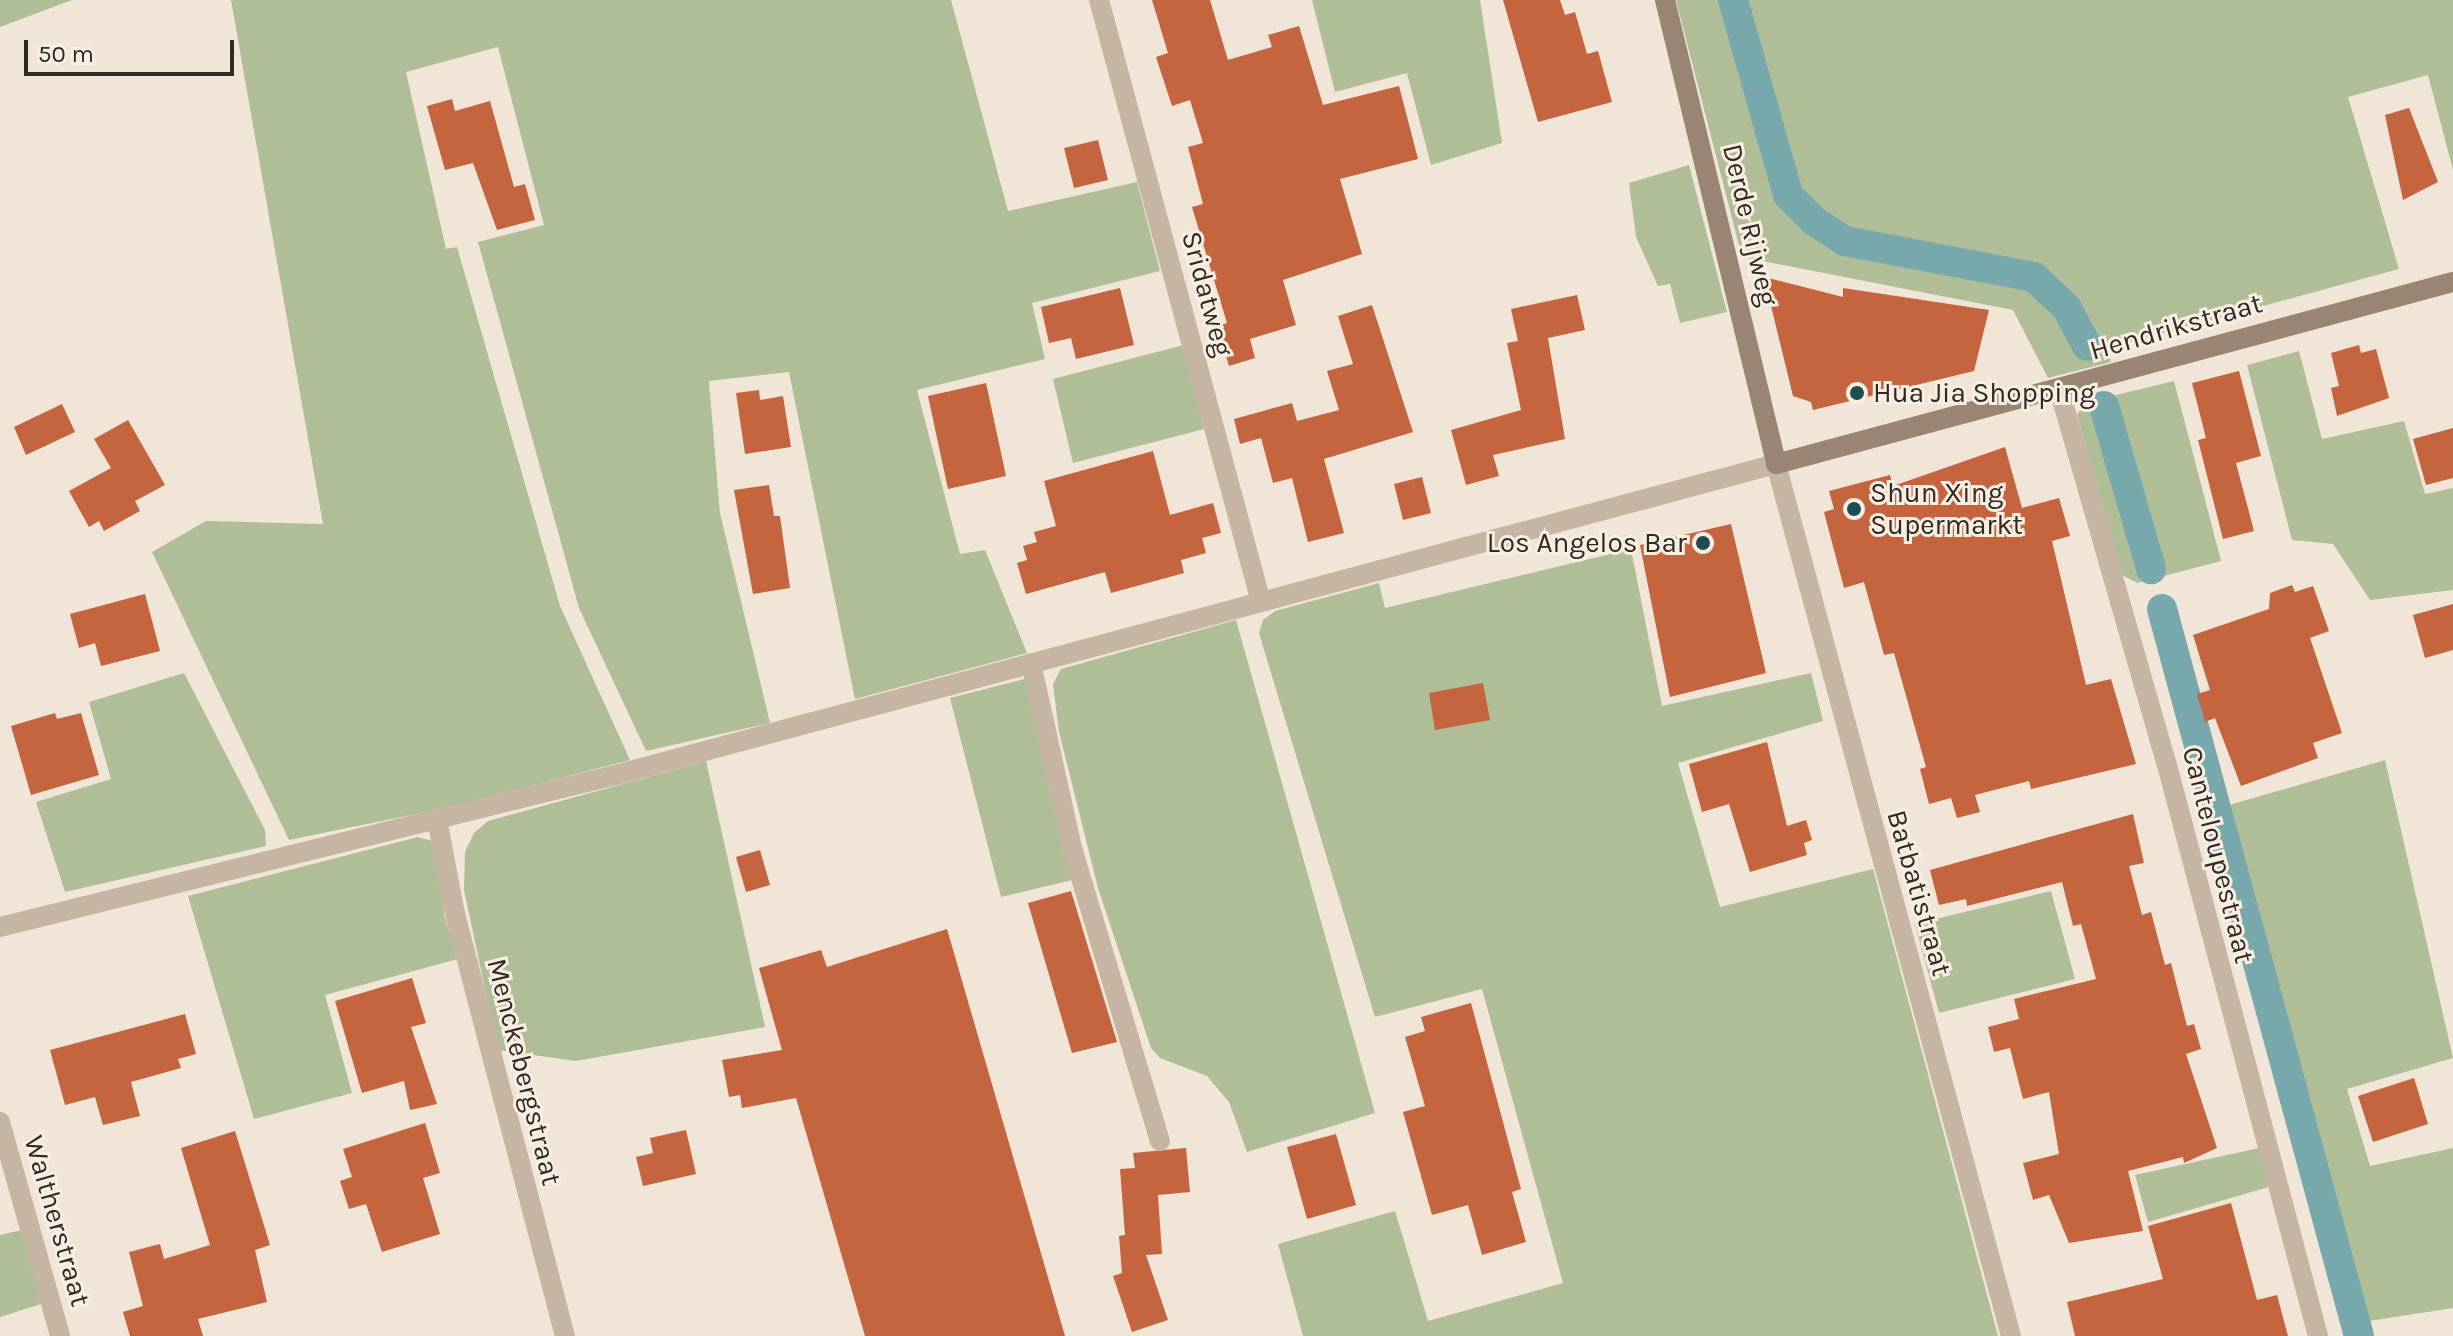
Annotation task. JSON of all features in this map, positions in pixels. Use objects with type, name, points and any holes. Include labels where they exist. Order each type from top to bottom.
[{"type":"street","name":"Sridatweg","points":[[1099,0],[1261,602]]},
{"type":"street","name":"Derde Rijweg","points":[[1665,0],[1776,464]]},
{"type":"street","name":"Hendrikstraat","points":[[1776,464],[2453,282]]},
{"type":"street","name":"Canteloupestraat","points":[[2059,389],[2167,765],[2318,1336]]},
{"type":"street","points":[[0,927],[437,819],[1776,464]]},
{"type":"street","name":"Batbatistraat","points":[[1776,464],[2011,1336]]},
{"type":"street","points":[[1031,663],[1072,848],[1160,1141]]},
{"type":"street","name":"Menckebergstraat","points":[[437,819],[455,914],[565,1336]]},
{"type":"street","name":"Waltherstraat","points":[[0,1122],[60,1336]]},
{"type":"green space","points":[[0,0],[72,0],[0,27]]},
{"type":"green space","points":[[231,0],[951,0],[1008,211],[1137,182],[1160,271],[1032,303],[1045,359],[917,390],[960,554],[985,550],[1027,653],[855,699],[789,372],[709,381],[720,513],[770,723],[646,751],[579,608],[478,242],[544,225],[498,47],[406,72],[446,249],[457,247],[560,606],[630,760],[450,807],[289,840],[152,552],[206,521],[323,524]]},
{"type":"green space","points":[[1312,0],[1480,0],[1502,143],[1431,165],[1407,73],[1335,92]]},
{"type":"green space","points":[[1676,0],[2453,0],[2453,170],[2428,75],[2348,97],[2399,269],[2108,348],[2111,362],[2048,378],[2013,310],[1742,257]]},
{"type":"green space","points":[[1689,165],[1727,312],[1680,323],[1670,284],[1658,286],[1636,237],[1629,183]]},
{"type":"green space","points":[[1184,345],[1204,429],[1073,463],[1053,379]]},
{"type":"green space","points":[[2299,351],[2322,439],[2404,421],[2425,494],[2453,488],[2453,590],[2370,600],[2333,544],[2292,540],[2247,365]]},
{"type":"green space","points":[[2174,381],[2221,561],[2137,583],[2120,574],[2077,414],[2087,402]]},
{"type":"green space","points":[[1631,549],[1662,706],[1811,673],[1823,721],[1678,763],[1720,907],[1873,869],[1998,1336],[1303,1336],[1278,1244],[1395,1211],[1428,1321],[1563,1283],[1482,989],[1375,1017],[1259,633],[1263,620],[1275,611],[1379,583],[1385,608]]},
{"type":"green space","points":[[1236,620],[1375,1113],[1247,1152],[1229,1102],[1207,1076],[1160,1058],[1151,1048],[1098,888],[1059,732],[1053,684],[1061,669]]},
{"type":"green space","points":[[184,673],[265,830],[266,846],[65,892],[36,802],[111,779],[89,702]]},
{"type":"green space","points":[[1029,678],[1076,879],[1001,897],[950,698]]},
{"type":"green space","points":[[2385,760],[2453,1058],[2347,1089],[2370,1166],[2453,1148],[2453,1308],[2356,1323],[2219,808]]},
{"type":"green space","points":[[706,761],[765,1027],[576,1061],[498,1050],[464,890],[465,852],[474,833],[488,821]]},
{"type":"green space","points":[[418,837],[436,842],[441,852],[444,915],[458,959],[325,995],[352,1093],[254,1119],[188,896]]},
{"type":"green space","points":[[2051,891],[2075,979],[1939,1013],[1915,924]]},
{"type":"green space","points":[[2259,1148],[2269,1187],[2148,1222],[2135,1175]]},
{"type":"green space","points":[[22,1230],[41,1304],[0,1317],[0,1235]]},
{"type":"building","points":[[1152,0],[1210,0],[1228,60],[1272,47],[1268,35],[1299,26],[1323,105],[1399,86],[1418,159],[1340,179],[1362,254],[1283,280],[1296,325],[1250,339],[1255,358],[1229,366],[1217,326],[1227,323],[1192,207],[1203,204],[1188,147],[1203,143],[1190,100],[1172,106],[1156,57],[1168,53]]},
{"type":"building","points":[[1503,0],[1560,0],[1565,15],[1575,12],[1587,54],[1598,51],[1612,102],[1538,122]]},
{"type":"building","points":[[452,99],[455,111],[490,101],[514,187],[525,184],[535,220],[497,230],[473,163],[445,170],[427,106]]},
{"type":"building","points":[[2409,108],[2438,182],[2403,200],[2385,115]]},
{"type":"building","points":[[1098,140],[1108,180],[1074,188],[1064,148]]},
{"type":"building","points":[[1764,277],[1843,297],[1843,288],[1989,310],[1974,371],[1813,410],[1811,402],[1793,396]]},
{"type":"building","points":[[1120,288],[1134,345],[1076,359],[1071,338],[1049,343],[1041,307]]},
{"type":"building","points":[[1577,295],[1585,330],[1548,338],[1565,439],[1493,455],[1499,476],[1466,485],[1451,430],[1521,410],[1507,343],[1518,341],[1511,309]]},
{"type":"building","points":[[1372,305],[1413,432],[1324,459],[1344,533],[1308,542],[1292,478],[1273,483],[1261,438],[1240,444],[1234,419],[1292,403],[1297,421],[1339,410],[1327,371],[1353,364],[1338,316]]},
{"type":"building","points":[[2359,345],[2361,353],[2376,349],[2389,398],[2337,416],[2331,388],[2339,386],[2331,353]]},
{"type":"building","points":[[2239,371],[2261,456],[2236,463],[2254,531],[2223,539],[2198,440],[2206,438],[2192,383]]},
{"type":"building","points":[[986,383],[1006,476],[948,489],[928,396]]},
{"type":"building","points":[[759,390],[760,400],[783,396],[791,447],[745,454],[736,393]]},
{"type":"building","points":[[62,404],[75,432],[26,455],[14,427]]},
{"type":"building","points":[[128,420],[165,485],[135,501],[140,511],[104,531],[99,521],[89,527],[69,491],[111,468],[94,439]]},
{"type":"building","points":[[2453,428],[2453,478],[2426,485],[2413,439]]},
{"type":"building","points":[[2005,447],[2022,508],[2059,498],[2070,536],[2052,541],[2086,685],[2111,679],[2136,764],[2031,789],[2029,781],[1975,795],[1980,812],[1957,818],[1951,798],[1929,804],[1920,769],[1926,767],[1894,653],[1884,655],[1864,582],[1844,588],[1824,512],[1834,509],[1829,491],[1890,475],[1893,486]]},
{"type":"building","points":[[1153,451],[1170,515],[1213,503],[1221,533],[1202,538],[1206,553],[1181,560],[1184,573],[1111,593],[1105,572],[1026,594],[1017,563],[1027,560],[1023,546],[1037,542],[1034,532],[1056,526],[1044,481]]},
{"type":"building","points":[[1422,477],[1431,513],[1403,520],[1394,484]]},
{"type":"building","points":[[769,485],[774,516],[780,516],[790,588],[753,594],[734,490]]},
{"type":"building","points":[[1731,524],[1766,673],[1670,697],[1640,545]]},
{"type":"building","points":[[2292,585],[2295,592],[2313,586],[2329,631],[2310,638],[2342,733],[2313,743],[2318,758],[2241,786],[2215,718],[2205,722],[2197,694],[2210,690],[2193,635],[2269,609],[2270,593]]},
{"type":"building","points":[[145,594],[160,651],[101,666],[95,643],[79,648],[70,614]]},
{"type":"building","points":[[2453,604],[2453,650],[2425,658],[2413,615]]},
{"type":"building","points":[[1483,683],[1490,720],[1435,730],[1429,693]]},
{"type":"building","points":[[55,713],[57,719],[81,713],[99,775],[31,795],[11,726]]},
{"type":"building","points":[[1767,742],[1787,826],[1806,820],[1812,840],[1804,843],[1807,855],[1750,872],[1729,804],[1702,812],[1689,764]]},
{"type":"building","points":[[2133,814],[2144,863],[2129,866],[2142,915],[2151,912],[2165,965],[2171,963],[2187,1026],[2194,1024],[2201,1049],[2186,1054],[2217,1148],[2184,1163],[2183,1157],[2128,1171],[2143,1231],[2069,1243],[2049,1195],[2033,1200],[2023,1163],[2059,1154],[2049,1092],[2023,1099],[2010,1048],[1994,1052],[1988,1027],[2019,1019],[2014,999],[2096,979],[2081,924],[2073,926],[2062,882],[1967,906],[1966,899],[1939,905],[1930,870]]},
{"type":"building","points":[[760,850],[770,885],[746,892],[736,857]]},
{"type":"building","points":[[1071,891],[1117,1042],[1072,1053],[1028,903]]},
{"type":"building","points":[[947,929],[1065,1336],[865,1336],[796,1098],[742,1108],[740,1095],[729,1097],[722,1060],[782,1050],[759,968],[821,950],[827,967]]},
{"type":"building","points":[[412,978],[426,1023],[411,1027],[437,1104],[410,1110],[404,1081],[362,1093],[335,1001]]},
{"type":"building","points":[[1471,1003],[1521,1189],[1512,1192],[1526,1242],[1482,1255],[1468,1205],[1432,1215],[1403,1112],[1425,1106],[1405,1037],[1425,1031],[1421,1017]]},
{"type":"building","points":[[185,1014],[196,1054],[178,1059],[181,1068],[131,1082],[140,1116],[103,1125],[95,1097],[65,1105],[50,1050]]},
{"type":"building","points":[[2414,1078],[2428,1124],[2373,1142],[2358,1096]]},
{"type":"building","points":[[425,1123],[440,1173],[423,1178],[440,1234],[382,1252],[366,1204],[349,1209],[340,1181],[352,1177],[343,1149]]},
{"type":"building","points":[[686,1130],[696,1174],[643,1186],[636,1157],[653,1153],[650,1138]]},
{"type":"building","points":[[235,1131],[270,1245],[255,1250],[267,1302],[198,1319],[203,1336],[130,1336],[123,1312],[143,1306],[129,1252],[160,1244],[164,1259],[210,1245],[181,1148]]},
{"type":"building","points":[[1336,1134],[1356,1205],[1307,1219],[1287,1147]]},
{"type":"building","points":[[1186,1148],[1190,1192],[1158,1195],[1162,1254],[1146,1255],[1168,1320],[1132,1332],[1113,1276],[1122,1273],[1119,1236],[1125,1235],[1120,1169],[1135,1168],[1133,1153]]},
{"type":"building","points":[[2231,1203],[2257,1300],[2277,1295],[2288,1336],[2075,1336],[2067,1302],[2163,1279],[2148,1226]]},
{"type":"waterway","points":[[1733,0],[1788,195],[1814,221],[1845,241],[2034,277],[2066,307],[2087,346]]},
{"type":"waterway","points":[[2104,406],[2151,569]]},
{"type":"waterway","points":[[2162,609],[2359,1336]]},
{"type":"place","name":"Hua Jia Shopping","points":[[1857,393]]},
{"type":"place","name":"Shun Xing Supermarkt","points":[[1854,509]]},
{"type":"place","name":"Los Angelos Bar","points":[[1703,543]]}]
